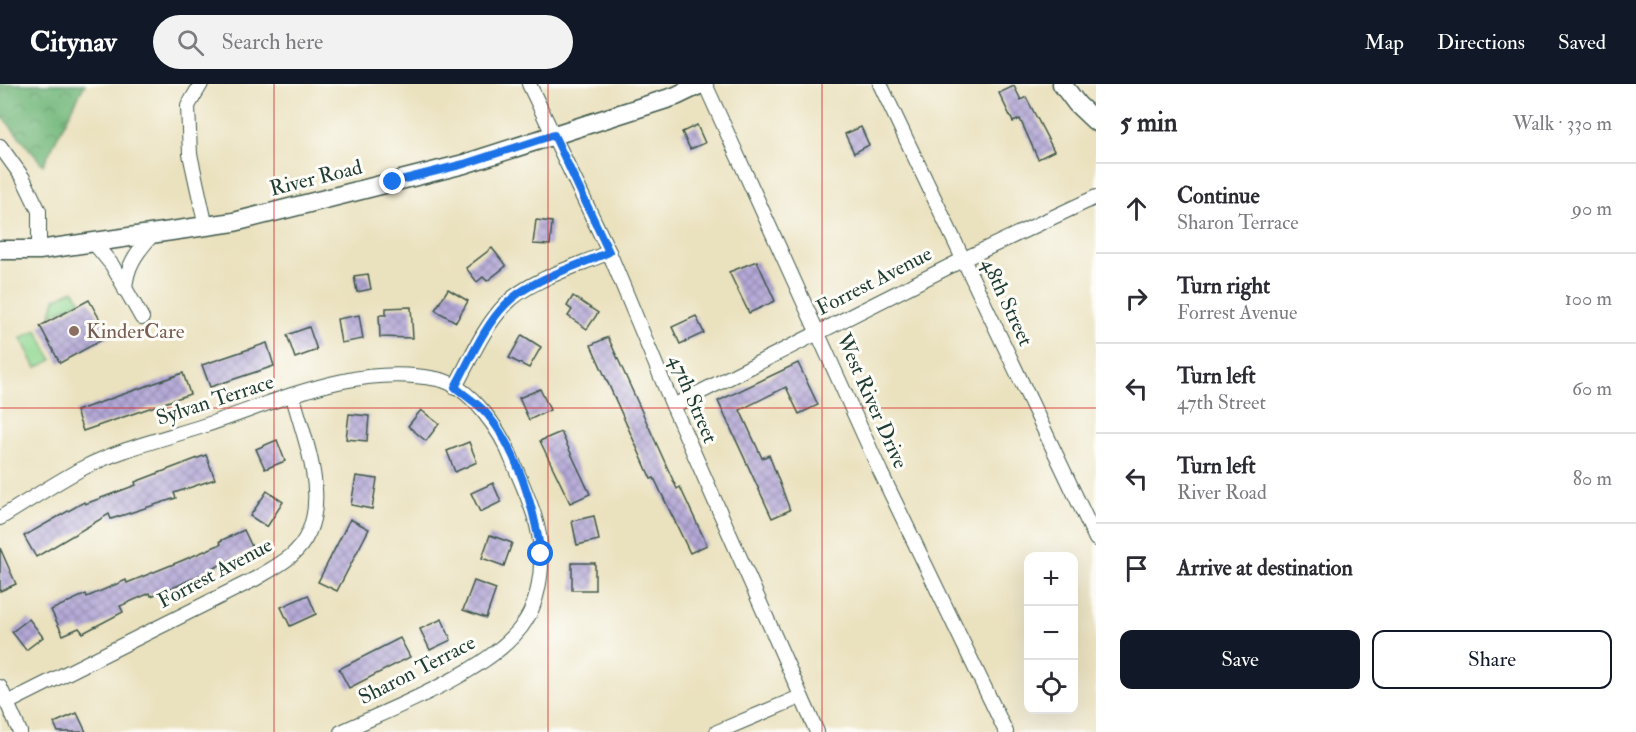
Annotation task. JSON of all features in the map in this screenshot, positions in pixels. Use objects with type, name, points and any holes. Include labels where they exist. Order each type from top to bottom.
[{"type":"main road","name":"River Road","points":[[0,250],[39,250],[206,227],[464,164],[676,96],[703,84]]},
{"type":"main road","points":[[1065,87],[1096,122]]},
{"type":"street","points":[[201,84],[188,106],[190,154],[206,227]]},
{"type":"street","name":"47th Street","points":[[529,84],[609,252],[673,406],[817,732]]},
{"type":"street","name":"West River Drive","points":[[703,84],[881,473],[1006,732]]},
{"type":"street","name":"48th Street","points":[[880,84],[1096,538]]},
{"type":"street","points":[[0,146],[23,178],[39,211],[39,250]]},
{"type":"street","name":"Forrest Avenue","points":[[673,406],[964,260],[1096,197]]},
{"type":"street","points":[[125,290],[126,278],[134,256],[152,235]]},
{"type":"street","points":[[94,243],[112,265],[142,318]]},
{"type":"street","points":[[455,387],[489,325],[505,304],[534,285],[609,252]]},
{"type":"street","name":"Sylvan Terrace","points":[[0,518],[84,467],[293,397],[328,382],[397,373],[440,379],[455,387]]},
{"type":"street","name":"Sharon Terrace","points":[[341,732],[472,668],[497,651],[516,634],[527,619],[535,598],[541,554],[537,528],[526,492],[507,446],[487,414],[455,387]]},
{"type":"street","name":"Forrest Avenue","points":[[7,703],[255,579],[291,556],[305,540],[315,500],[315,475],[293,397]]},
{"type":"street","points":[[0,687],[20,732]]},
{"type":"street","points":[[717,732],[800,697]]},
{"type":"green space","points":[[0,84],[85,84],[43,165],[0,114]]},
{"type":"green space","points":[[73,290],[81,301],[51,315],[55,299]]},
{"type":"green space","points":[[37,330],[52,360],[36,368],[21,338]]},
{"type":"building","points":[[1014,86],[1021,100],[1026,97],[1054,151],[1038,159],[1020,119],[1013,122],[999,93]]},
{"type":"building","points":[[697,125],[705,143],[690,149],[682,132]]},
{"type":"building","points":[[861,127],[869,145],[854,153],[845,134]]},
{"type":"building","points":[[536,220],[552,222],[550,245],[533,244]]},
{"type":"building","points":[[492,248],[506,266],[487,281],[483,277],[477,282],[466,268]]},
{"type":"building","points":[[757,261],[775,301],[749,313],[729,272]]},
{"type":"building","points":[[368,274],[371,289],[357,292],[354,276]]},
{"type":"building","points":[[448,289],[468,301],[456,322],[435,310]]},
{"type":"building","points":[[573,296],[598,313],[587,329],[568,316],[572,310],[567,306]]},
{"type":"building","name":"KinderCare","points":[[89,300],[109,336],[60,363],[40,326]]},
{"type":"building","points":[[411,307],[413,338],[380,337],[379,315],[386,315],[386,308]]},
{"type":"building","points":[[359,315],[363,339],[341,343],[337,319]]},
{"type":"building","points":[[696,316],[704,333],[680,344],[672,327]]},
{"type":"building","points":[[309,327],[317,350],[295,358],[287,335]]},
{"type":"building","points":[[522,335],[541,347],[529,368],[509,358]]},
{"type":"building","points":[[608,337],[677,489],[680,487],[707,545],[690,553],[654,478],[651,479],[591,345]]},
{"type":"building","points":[[267,343],[274,366],[210,387],[202,365]]},
{"type":"building","points":[[798,363],[818,405],[799,414],[786,387],[740,410],[762,458],[769,455],[790,510],[772,518],[718,401]]},
{"type":"building","points":[[183,373],[190,394],[83,431],[76,411]]},
{"type":"building","points":[[540,389],[550,410],[529,420],[519,398]]},
{"type":"building","points":[[421,410],[439,424],[426,441],[408,426]]},
{"type":"building","points":[[349,414],[369,416],[367,441],[346,439]]},
{"type":"building","points":[[561,432],[590,494],[570,503],[540,441]]},
{"type":"building","points":[[277,440],[285,461],[265,469],[256,449]]},
{"type":"building","points":[[469,442],[477,462],[455,472],[447,451]]},
{"type":"building","points":[[206,455],[215,479],[174,493],[176,498],[111,519],[109,514],[36,557],[24,536],[84,502],[85,504],[136,485],[135,482]]},
{"type":"building","points":[[356,476],[377,479],[372,509],[351,505]]},
{"type":"building","points":[[493,483],[501,502],[480,512],[471,493]]},
{"type":"building","points":[[267,491],[283,502],[267,527],[250,516]]},
{"type":"building","points":[[594,516],[599,540],[577,545],[572,521]]},
{"type":"building","points":[[350,519],[369,529],[337,591],[318,582]]},
{"type":"building","points":[[244,530],[253,549],[177,586],[151,596],[150,593],[120,606],[123,612],[83,633],[79,628],[63,635],[51,610],[86,594],[87,597],[126,580],[127,583],[181,561],[221,544],[220,541]]},
{"type":"building","points":[[490,535],[512,543],[504,566],[482,558]]},
{"type":"building","points":[[0,548],[16,584],[0,591]]},
{"type":"building","points":[[572,563],[595,563],[595,590],[572,590]]},
{"type":"building","points":[[474,581],[496,589],[486,618],[463,610]]},
{"type":"building","points":[[308,595],[316,614],[290,626],[281,607]]},
{"type":"building","points":[[29,619],[43,637],[26,650],[12,632]]},
{"type":"building","points":[[442,619],[451,640],[430,650],[420,629]]},
{"type":"building","points":[[400,638],[410,657],[349,688],[339,669]]},
{"type":"building","points":[[77,713],[86,732],[58,732],[54,723]]},
{"type":"place","name":"KinderCare","points":[[74,331]]},
{"type":"route","points":[[393,182],[464,164],[554,135],[609,252],[534,285],[505,304],[489,325],[455,387],[487,414],[507,446],[526,492],[537,528],[541,554]]}]
